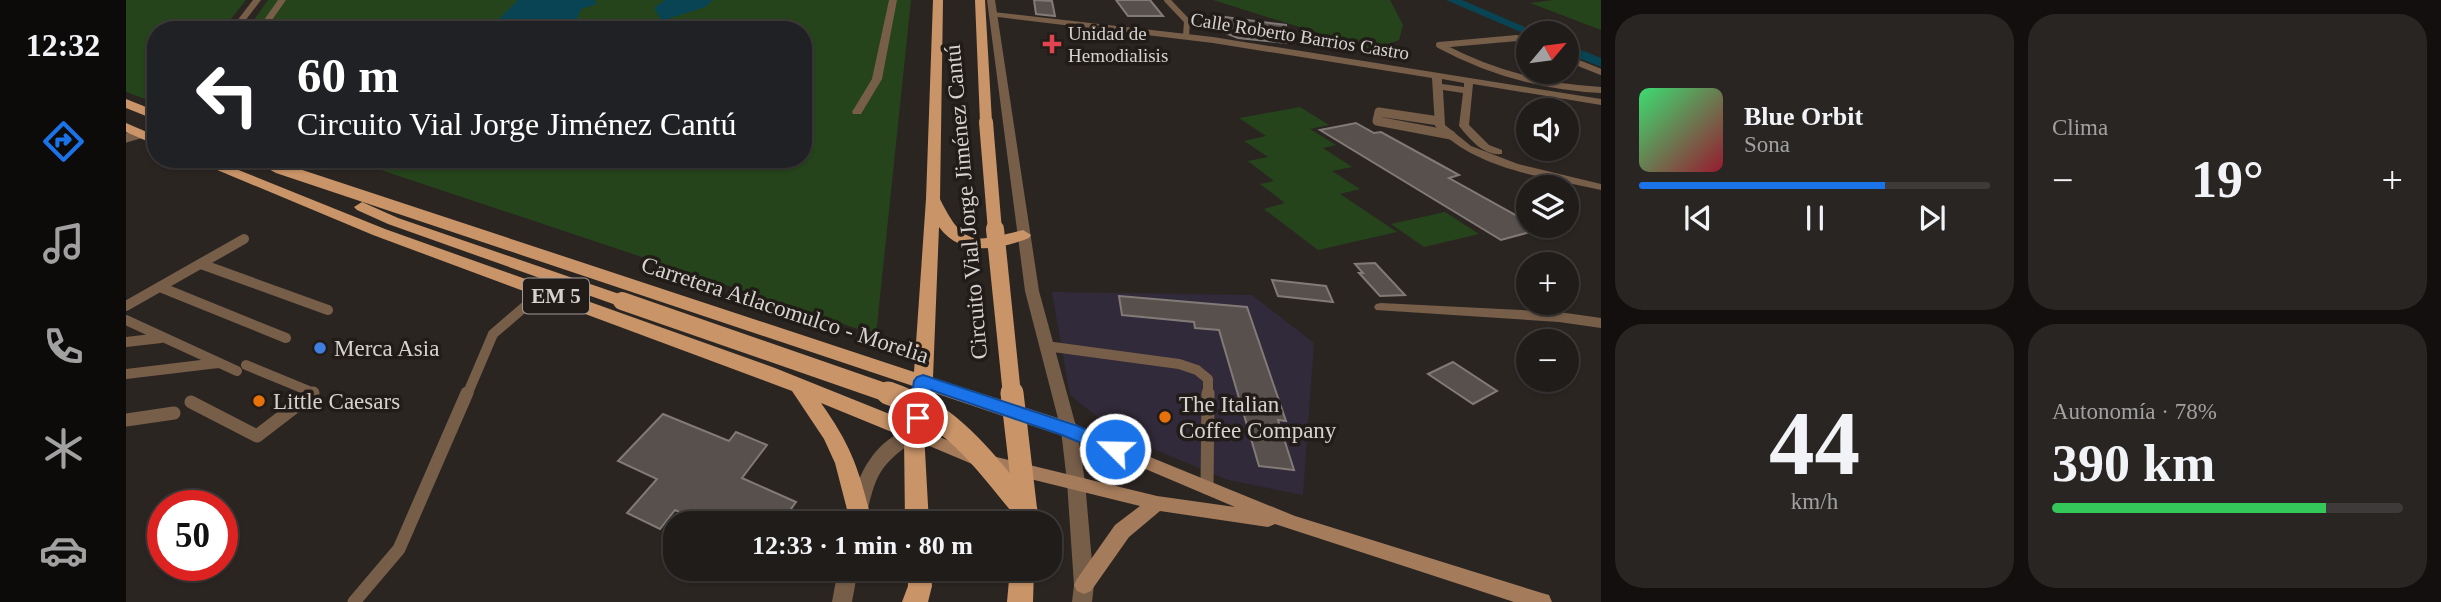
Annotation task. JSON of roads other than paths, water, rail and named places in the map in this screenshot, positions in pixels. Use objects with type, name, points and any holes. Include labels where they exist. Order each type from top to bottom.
[{"type":"main road","name":"Circuito Vial Jorge Jiménez Cantú","points":[[917,511],[914,433],[922,402],[933,199],[938,0]]},
{"type":"main road","name":"Circuito Vial Jorge Jiménez Cantú","points":[[979,0],[1000,297],[1025,511]]},
{"type":"main road","points":[[126,103],[147,112]]},
{"type":"main road","points":[[126,127],[133,136]]},
{"type":"main road","name":"Carretera Atlacomulco - Morelia","points":[[220,168],[296,200],[800,387],[977,458],[1157,503],[1290,522]]},
{"type":"main road","name":"Carretera Atlacomulco - Morelia","points":[[277,168],[1069,430],[1290,522],[1542,602]]},
{"type":"main road","points":[[281,170],[393,220],[900,397],[947,422],[969,443],[1021,511]]},
{"type":"main road","points":[[933,199],[950,232],[964,239],[977,244],[1005,243],[1023,235]]},
{"type":"main road","points":[[800,387],[842,454],[855,511]]},
{"type":"main road","points":[[1083,593],[1122,531],[1157,503]]},
{"type":"main road","points":[[915,602],[920,581]]},
{"type":"main road","points":[[1020,602],[1021,581]]},
{"type":"street","points":[[241,21],[257,0]]},
{"type":"street","points":[[267,21],[282,0]]},
{"type":"street","points":[[857,112],[877,79],[893,0]]},
{"type":"street","name":"Calle Roberto Barrios Castro","points":[[992,7],[1186,36],[1469,86]]},
{"type":"street","name":"Circuito Vial Jorge Jiménez Cantú","points":[[992,7],[1032,291],[1069,430],[1076,482],[1083,593]]},
{"type":"street","points":[[1438,81],[1440,126],[1467,148],[1514,166],[1601,187]]},
{"type":"street","points":[[1601,102],[1469,86],[1464,126],[1485,147],[1526,162],[1601,178]]},
{"type":"street","points":[[1381,307],[1559,317],[1601,323]]},
{"type":"street","points":[[859,511],[870,467],[883,453],[914,433]]},
{"type":"street","points":[[842,602],[846,581]]},
{"type":"lane","points":[[1167,0],[1186,21],[1186,36]]},
{"type":"lane","points":[[1516,38],[1439,45],[1463,60],[1516,75]]},
{"type":"lane","points":[[1579,63],[1601,72]]},
{"type":"lane","points":[[1556,84],[1601,90]]},
{"type":"lane","points":[[1439,121],[1379,112],[1377,121],[1451,135]]},
{"type":"lane","points":[[126,306],[244,239]]},
{"type":"lane","points":[[201,264],[328,310]]},
{"type":"lane","points":[[160,287],[286,338]]},
{"type":"lane","points":[[354,602],[399,549],[493,334],[543,291]]},
{"type":"lane","points":[[126,320],[218,363],[314,393],[257,436],[191,402]]},
{"type":"lane","points":[[126,342],[164,338]]},
{"type":"lane","points":[[1046,346],[1179,364],[1197,370],[1208,379],[1207,488]]},
{"type":"lane","points":[[126,374],[218,363]]},
{"type":"lane","points":[[126,420],[174,413]]},
{"type":"water","points":[[518,0],[594,0],[597,4],[581,9],[576,21],[497,21]]},
{"type":"water","points":[[665,0],[713,0],[705,7],[661,21],[658,21],[660,18],[654,8]]},
{"type":"waterway","points":[[1452,0],[1516,26]]},
{"type":"waterway","points":[[1579,54],[1601,63]]},
{"type":"place","name":"Unidad de Hemodialisis","points":[[1052,44]]},
{"type":"place","name":"Merca Asia","points":[[320,348]]},
{"type":"place","name":"Little Caesars","points":[[259,401]]},
{"type":"place","name":"The Italian Coffee Company","points":[[1165,417]]}]
